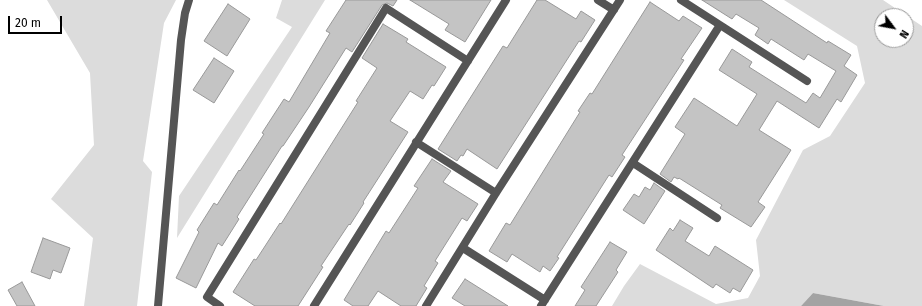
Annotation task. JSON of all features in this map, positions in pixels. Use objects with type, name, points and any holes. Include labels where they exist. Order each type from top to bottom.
[{"type":"street","points":[[158,306],[181,40],[185,13],[189,0]]},
{"type":"street","points":[[314,306],[506,0]]},
{"type":"street","points":[[598,0],[614,10]]},
{"type":"street","points":[[426,306],[620,0]]},
{"type":"street","points":[[681,0],[807,80]]},
{"type":"street","points":[[220,306],[207,297],[386,8],[468,61]]},
{"type":"street","points":[[463,248],[543,303],[720,24]]},
{"type":"street","points":[[416,142],[496,194]]},
{"type":"street","points":[[632,163],[717,218]]},
{"type":"shaded area","points":[[47,0],[176,0],[164,23],[143,161],[152,172],[137,306],[84,306],[93,238],[51,199],[94,145],[90,73]]},
{"type":"shaded area","points":[[282,0],[325,0],[177,238],[179,196],[292,27],[276,18]]},
{"type":"shaded area","points":[[784,0],[883,0],[895,8],[874,8],[874,48],[914,48],[914,21],[922,26],[922,306],[884,306],[813,293],[801,306],[612,306],[640,264],[716,304],[748,298],[760,276],[756,240],[803,150],[830,136],[865,83],[857,46]]},
{"type":"shaded area","points":[[813,293],[884,306],[801,306]]},
{"type":"building","points":[[346,0],[397,0],[393,6],[387,3],[382,5],[352,52],[346,48],[237,217],[239,219],[222,246],[218,243],[196,288],[176,278],[199,232],[197,230],[214,203],[217,205],[239,170],[240,171],[284,99],[289,102],[330,33],[326,31]]},
{"type":"building","points":[[410,0],[491,0],[465,42],[445,30],[449,24]]},
{"type":"building","points":[[537,0],[545,0],[576,19],[581,11],[595,20],[581,42],[579,41],[497,169],[467,149],[463,156],[461,155],[457,161],[438,149],[503,46],[507,48]]},
{"type":"building","points":[[702,0],[761,0],[827,43],[828,41],[851,55],[844,66],[857,75],[841,102],[837,99],[819,128],[777,101],[759,130],[791,150],[758,202],[765,207],[751,227],[720,208],[722,205],[679,178],[674,177],[671,182],[660,174],[685,134],[675,127],[694,98],[737,126],[757,94],[719,70],[732,49],[752,62],[749,67],[806,103],[813,93],[820,98],[836,71],[808,54],[804,60],[771,39],[768,44],[755,35],[759,28],[736,14],[732,19]]},
{"type":"building","points":[[650,2],[679,21],[683,16],[702,28],[681,59],[684,60],[622,155],[625,157],[612,177],[609,175],[557,257],[559,258],[550,271],[543,266],[540,272],[512,254],[507,262],[489,251],[506,223],[510,225],[580,112],[578,111],[590,93],[592,94]]},
{"type":"building","points":[[228,4],[250,19],[227,56],[204,41]]},
{"type":"building","points":[[383,24],[408,39],[406,42],[446,67],[434,86],[432,85],[423,99],[410,91],[390,121],[408,132],[350,225],[349,224],[321,266],[323,267],[298,306],[255,306],[233,292],[254,259],[256,260],[280,223],[281,224],[358,102],[356,101],[377,68],[362,58]]},
{"type":"building","points":[[214,58],[234,71],[214,103],[193,90]]},
{"type":"building","points":[[432,159],[451,171],[443,182],[478,204],[467,221],[462,218],[435,261],[438,263],[424,286],[427,288],[416,306],[401,306],[378,291],[368,306],[353,306],[344,300],[386,231],[389,233],[418,188],[414,186]]},
{"type":"building","points":[[654,183],[665,191],[644,224],[623,210],[634,194],[639,197],[645,187],[650,190]]},
{"type":"building","points":[[680,220],[693,228],[685,241],[709,256],[715,246],[753,270],[740,292],[733,288],[730,293],[716,284],[713,288],[656,250],[670,228],[673,231]]},
{"type":"building","points":[[43,238],[70,248],[61,273],[53,270],[50,279],[31,272]]},
{"type":"building","points":[[610,242],[627,252],[616,270],[618,272],[596,306],[575,306],[585,290],[581,287]]},
{"type":"building","points":[[465,279],[508,306],[465,306],[452,298]]},
{"type":"building","points":[[22,282],[35,306],[17,306],[8,290]]}]
